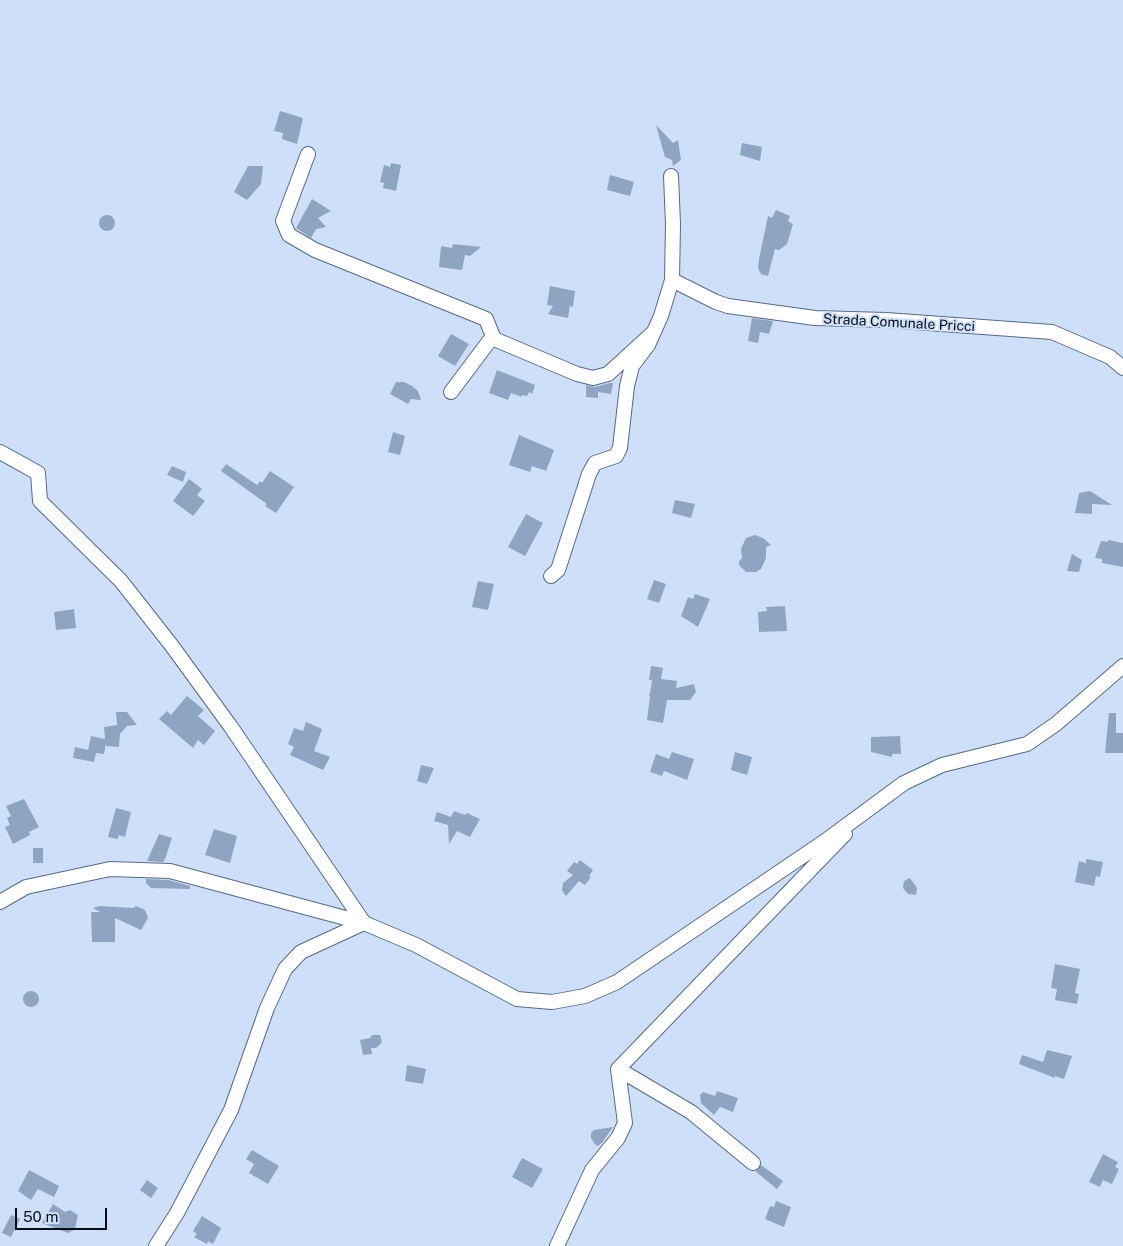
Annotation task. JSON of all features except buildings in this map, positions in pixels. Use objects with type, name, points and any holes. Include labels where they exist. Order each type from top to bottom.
[{"type":"street","points":[[308,154],[283,220],[290,235],[315,250],[486,319],[494,339],[577,374],[593,378],[608,374],[654,332]]},
{"type":"street","points":[[551,576],[558,570],[589,474],[595,463],[616,456],[620,448],[627,386],[632,366],[648,345],[672,280],[673,224],[671,176]]},
{"type":"street","name":"Strada Comunale Pricci","points":[[672,280],[728,306],[815,318],[886,320],[1052,332],[1110,357],[1123,368]]},
{"type":"street","points":[[451,392],[493,336]]},
{"type":"street","points":[[0,452],[38,473],[40,500],[121,581],[155,624],[231,727],[364,922]]},
{"type":"street","points":[[0,902],[26,887],[110,869],[170,872],[364,922],[416,945],[517,999],[552,1002],[584,996],[617,982],[904,783],[942,765],[1027,744],[1056,724],[1123,666]]},
{"type":"street","points":[[618,1069],[872,807]]},
{"type":"street","points":[[156,1246],[185,1197],[231,1110],[267,1008],[285,968],[301,952],[364,922]]},
{"type":"street","points":[[618,1069],[691,1112],[754,1163]]},
{"type":"street","points":[[557,1246],[592,1170],[618,1138],[625,1123],[618,1069]]}]
